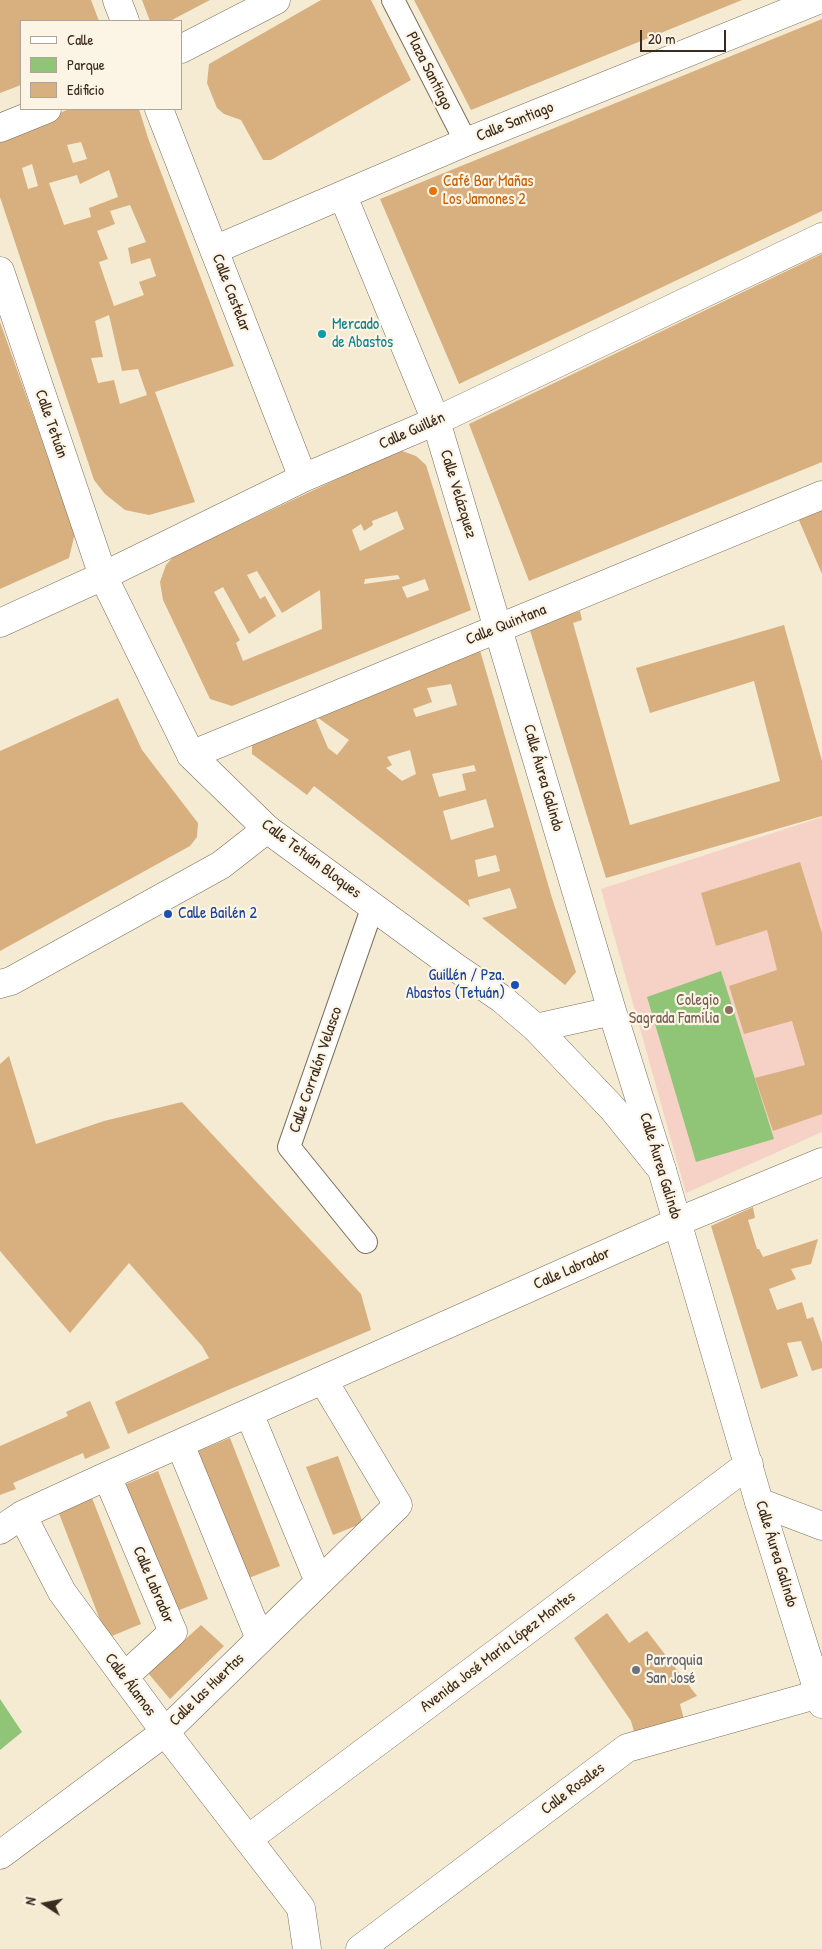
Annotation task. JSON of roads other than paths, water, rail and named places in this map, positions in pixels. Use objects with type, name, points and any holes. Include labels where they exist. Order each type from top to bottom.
[{"type":"street","points":[[117,0],[125,20]]},
{"type":"street","points":[[182,49],[276,0]]},
{"type":"street","name":"Plaza Santiago","points":[[393,0],[466,142]]},
{"type":"street","name":"Calle Santiago","points":[[214,250],[466,142],[818,0]]},
{"type":"street","points":[[0,128],[45,110]]},
{"type":"street","name":"Calle Castelar","points":[[158,110],[303,478]]},
{"type":"street","name":"Calle Velázquez","points":[[343,196],[436,421],[499,628]]},
{"type":"street","name":"Calle Guillén","points":[[0,623],[103,576],[303,478],[436,421],[822,237]]},
{"type":"street","name":"Calle Tetuán","points":[[0,271],[103,576]]},
{"type":"street","name":"Calle Quintana","points":[[191,755],[822,495]]},
{"type":"street","name":"Calle Tetuán Bloques","points":[[103,576],[191,755],[267,830],[502,999],[536,1028],[613,1109],[662,1170]]},
{"type":"street","name":"Calle Áurea Galindo","points":[[499,628],[612,1011],[662,1170],[759,1502],[820,1699]]},
{"type":"street","points":[[0,984],[10,981],[221,865],[267,830]]},
{"type":"street","name":"Calle Corralón Velasco","points":[[366,1242],[289,1147],[373,906]]},
{"type":"street","points":[[536,1028],[612,1011]]},
{"type":"street","name":"Calle Labrador","points":[[0,1530],[22,1515],[107,1476],[677,1222],[822,1162]]},
{"type":"street","name":"Calle las Huertas","points":[[0,1855],[165,1732],[398,1506],[323,1380]]},
{"type":"street","points":[[249,1413],[319,1582]]},
{"type":"street","points":[[180,1444],[260,1639]]},
{"type":"street","name":"Avenida José María López Montes","points":[[248,1840],[749,1464]]},
{"type":"street","name":"Calle Labrador","points":[[107,1476],[173,1632],[124,1677]]},
{"type":"street","points":[[759,1502],[821,1524]]},
{"type":"street","name":"Calle Álamos","points":[[22,1515],[62,1592],[165,1732],[301,1908],[308,1949]]},
{"type":"street","name":"Calle Rosales","points":[[360,1949],[627,1748],[820,1699]]},
{"type":"place","name":"Café Bar Mañas Los Jamones 2","points":[[433,191]]},
{"type":"place","name":"Mercado de Abastos","points":[[322,334]]},
{"type":"place","name":"Calle Bailén 2","points":[[168,914]]},
{"type":"place","name":"Guillén / Pza. Abastos (Tetuán)","points":[[515,985]]},
{"type":"place","name":"Colegio Sagrada Familia","points":[[729,1010]]},
{"type":"place","name":"Parroquia San José","points":[[636,1670]]}]
